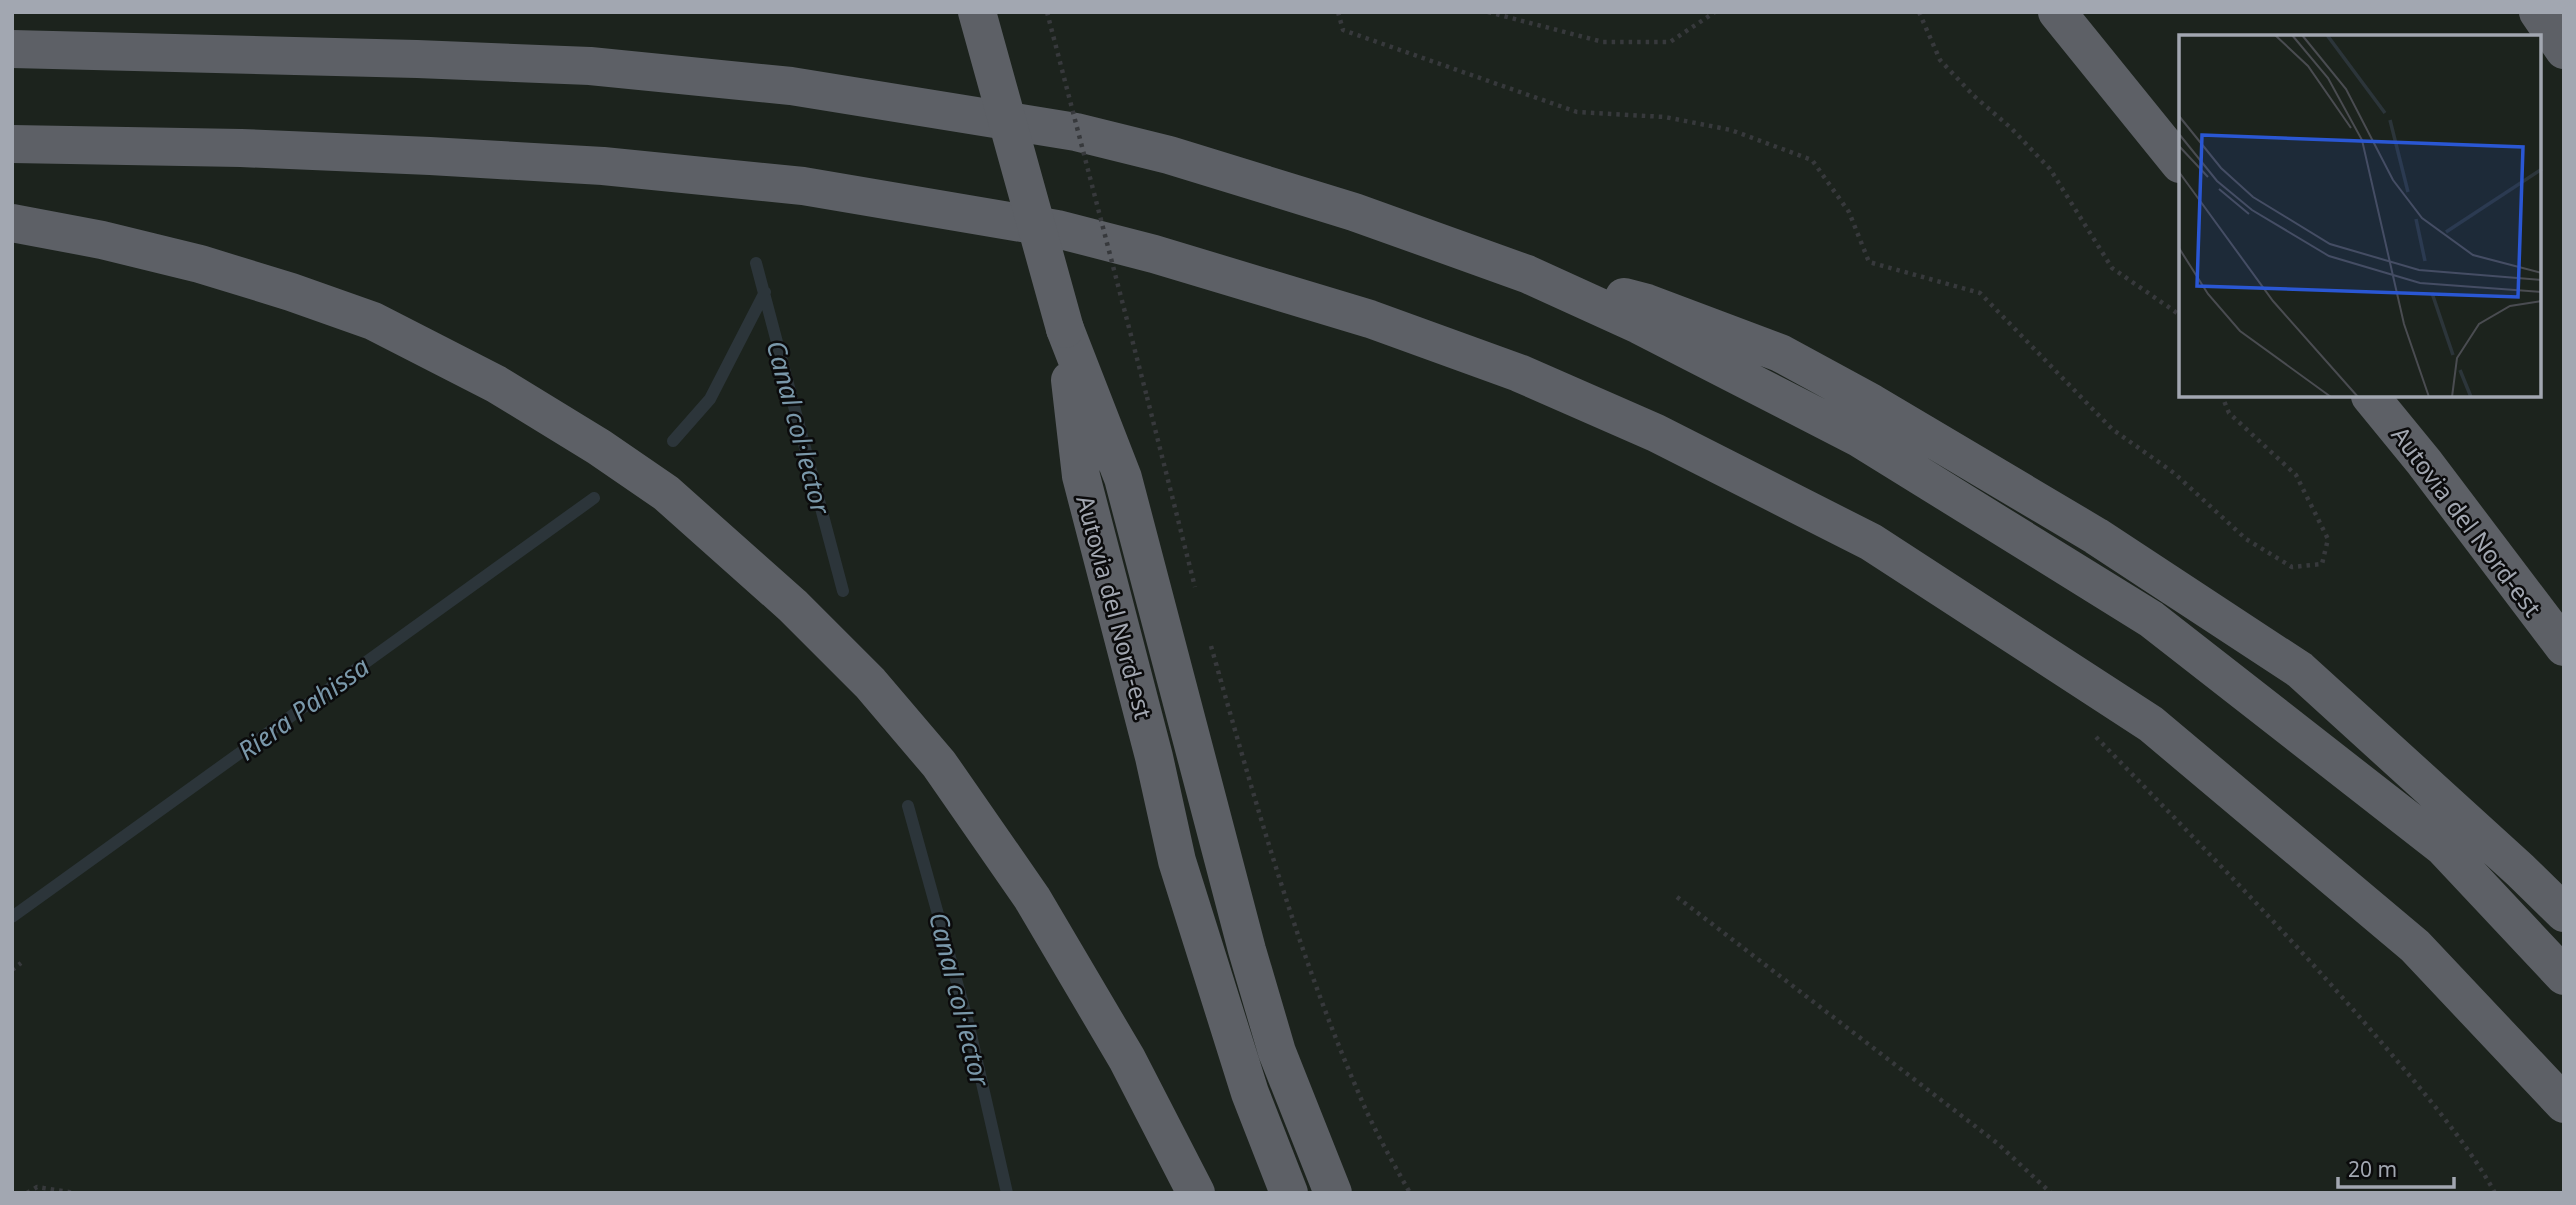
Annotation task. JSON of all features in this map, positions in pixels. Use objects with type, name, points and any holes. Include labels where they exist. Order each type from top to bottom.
[{"type":"highway","name":"Autovia del Nord-est","points":[[977,12],[1065,329],[1082,476],[1154,757],[1177,860],[1250,1093],[1289,1193]]},
{"type":"highway","points":[[2057,12],[2179,163]]},
{"type":"highway","points":[[2538,12],[2564,50]]},
{"type":"highway","points":[[12,49],[590,66],[791,86],[1011,121],[1169,155],[1353,212],[1527,274],[1639,325],[1859,438],[2151,619],[2443,847],[2564,976]]},
{"type":"highway","points":[[12,144],[241,148],[603,166],[803,186],[1057,229],[1154,254],[1370,319],[1519,373],[1656,433],[1871,542],[2151,724],[2415,946],[2564,1104]]},
{"type":"highway","points":[[12,223],[103,240],[200,264],[373,321],[496,384],[599,447],[666,493],[793,606],[870,683],[939,764],[1032,898],[1127,1059],[1196,1193]]},
{"type":"highway","points":[[1527,274],[1647,303],[1780,352],[2096,536],[2300,670],[2564,913]]},
{"type":"highway","points":[[1065,329],[1123,478],[1215,833],[1277,1052],[1333,1193]]},
{"type":"highway","name":"Autovia del Nord-est","points":[[2371,397],[2424,462],[2564,648]]},
{"type":"path","points":[[1047,12],[1197,593]]},
{"type":"path","points":[[1338,12],[1343,30],[1577,112],[1665,117],[1731,130],[1812,160],[1849,212],[1869,262],[1980,293],[2112,429],[2174,473],[2246,539],[2292,567],[2322,565],[2328,539],[2297,475],[2229,413],[2222,397]]},
{"type":"path","points":[[1488,12],[1603,42],[1670,42],[1715,12]]},
{"type":"path","points":[[1919,12],[1940,60],[2050,169],[2112,268],[2179,314]]},
{"type":"path","points":[[1210,645],[1313,982],[1360,1097],[1410,1193]]},
{"type":"path","points":[[2095,736],[2306,955],[2413,1079],[2495,1193]]},
{"type":"path","points":[[1677,897],[1997,1143],[2051,1193]]},
{"type":"path","points":[[12,970],[21,963]]},
{"type":"path","points":[[27,1193],[37,1187],[75,1193]]},
{"type":"shaded area","points":[[12,12],[2564,12],[2564,1193],[12,1193]]},
{"type":"waterway","name":"Canal col·lector","points":[[756,263],[843,591]]},
{"type":"waterway","name":"Riera Pahissa","points":[[673,441],[710,399],[765,292]]},
{"type":"waterway","name":"Riera Pahissa","points":[[12,917],[594,498]]},
{"type":"waterway","name":"Canal col·lector","points":[[908,806],[969,1026],[1007,1193]]}]
